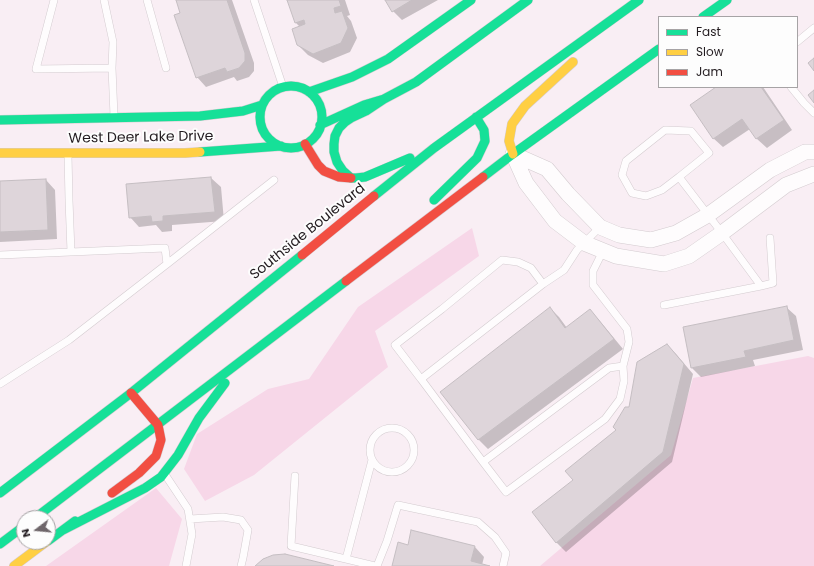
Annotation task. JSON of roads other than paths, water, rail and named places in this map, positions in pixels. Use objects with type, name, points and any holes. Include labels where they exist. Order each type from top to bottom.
[{"type":"main road","points":[[309,92],[352,78],[388,59],[471,0]]},
{"type":"main road","points":[[351,178],[343,171],[335,158],[333,148],[336,136],[345,122],[426,75],[528,0]]},
{"type":"main road","name":"Southside Boulevard","points":[[0,493],[131,393],[434,148],[639,0]]},
{"type":"main road","points":[[595,42],[642,0]]},
{"type":"main road","points":[[704,16],[727,0]]},
{"type":"main road","points":[[46,510],[513,154],[658,50]]},
{"type":"main road","points":[[513,154],[509,141],[512,124],[525,106],[578,58]]},
{"type":"main road","points":[[283,87],[292,86],[309,92],[316,99],[320,107],[320,125],[314,136],[305,144],[318,165],[324,171],[339,177],[365,177],[434,148]]},
{"type":"main road","name":"West Deer Lake Drive","points":[[0,120],[200,116],[247,110],[262,105],[270,94],[283,87]]},
{"type":"main road","points":[[320,125],[364,105],[384,99]]},
{"type":"main road","points":[[262,105],[260,117],[263,130],[271,140],[281,146]]},
{"type":"main road","points":[[368,265],[477,158],[484,140],[484,130],[476,117]]},
{"type":"main road","name":"West Deer Lake Drive","points":[[0,153],[185,153],[281,146],[293,147],[305,144]]},
{"type":"main road","points":[[63,530],[146,488],[161,477],[178,455],[199,418],[238,364]]},
{"type":"main road","points":[[56,535],[140,473],[156,456],[161,440],[158,425],[131,393]]},
{"type":"main road","points":[[0,544],[16,532]]},
{"type":"main road","points":[[14,566],[35,550]]},
{"type":"street","points":[[513,154],[547,169],[568,194],[600,227],[619,235],[651,240],[676,233],[708,215],[770,170],[804,152],[814,152]]},
{"type":"street","points":[[513,154],[526,183],[555,221],[584,243],[616,256],[664,264],[689,256],[722,233],[786,184],[814,174]]},
{"type":"lane","points":[[54,0],[36,69],[112,68]]},
{"type":"lane","points":[[147,0],[166,68]]},
{"type":"lane","points":[[254,0],[283,87]]},
{"type":"lane","points":[[107,1],[113,42],[112,68],[114,118]]},
{"type":"lane","points":[[798,41],[814,28]]},
{"type":"lane","points":[[792,88],[814,113]]},
{"type":"lane","points":[[665,130],[692,131],[709,153],[678,177],[662,190],[646,196],[632,193],[622,175],[626,161],[665,130]]},
{"type":"lane","points":[[68,152],[72,252]]},
{"type":"lane","points":[[678,177],[761,286]]},
{"type":"lane","points":[[0,384],[69,340],[274,180]]},
{"type":"lane","points":[[421,379],[543,284],[564,270],[577,250],[600,227]]},
{"type":"lane","points":[[664,305],[773,283],[770,238]]},
{"type":"lane","points":[[0,255],[165,248],[167,264]]},
{"type":"lane","points":[[543,284],[531,268],[518,262],[502,260],[395,345],[506,492],[605,419],[620,400],[624,381],[623,366],[629,342],[627,329],[593,285],[593,272],[603,251]]},
{"type":"lane","points":[[482,462],[609,368],[623,366]]},
{"type":"lane","points":[[346,559],[372,460],[370,445],[373,438],[386,428],[401,429],[408,434],[415,446],[413,460],[403,470],[396,473],[389,473],[382,470],[376,466],[372,460]]},
{"type":"lane","points":[[164,473],[188,509],[192,534],[186,566]]},
{"type":"lane","points":[[295,476],[291,546],[376,566],[387,541],[398,505],[478,522],[495,537],[506,553],[503,566]]},
{"type":"lane","points":[[190,519],[222,517],[241,520],[248,530],[244,558],[241,566]]}]
